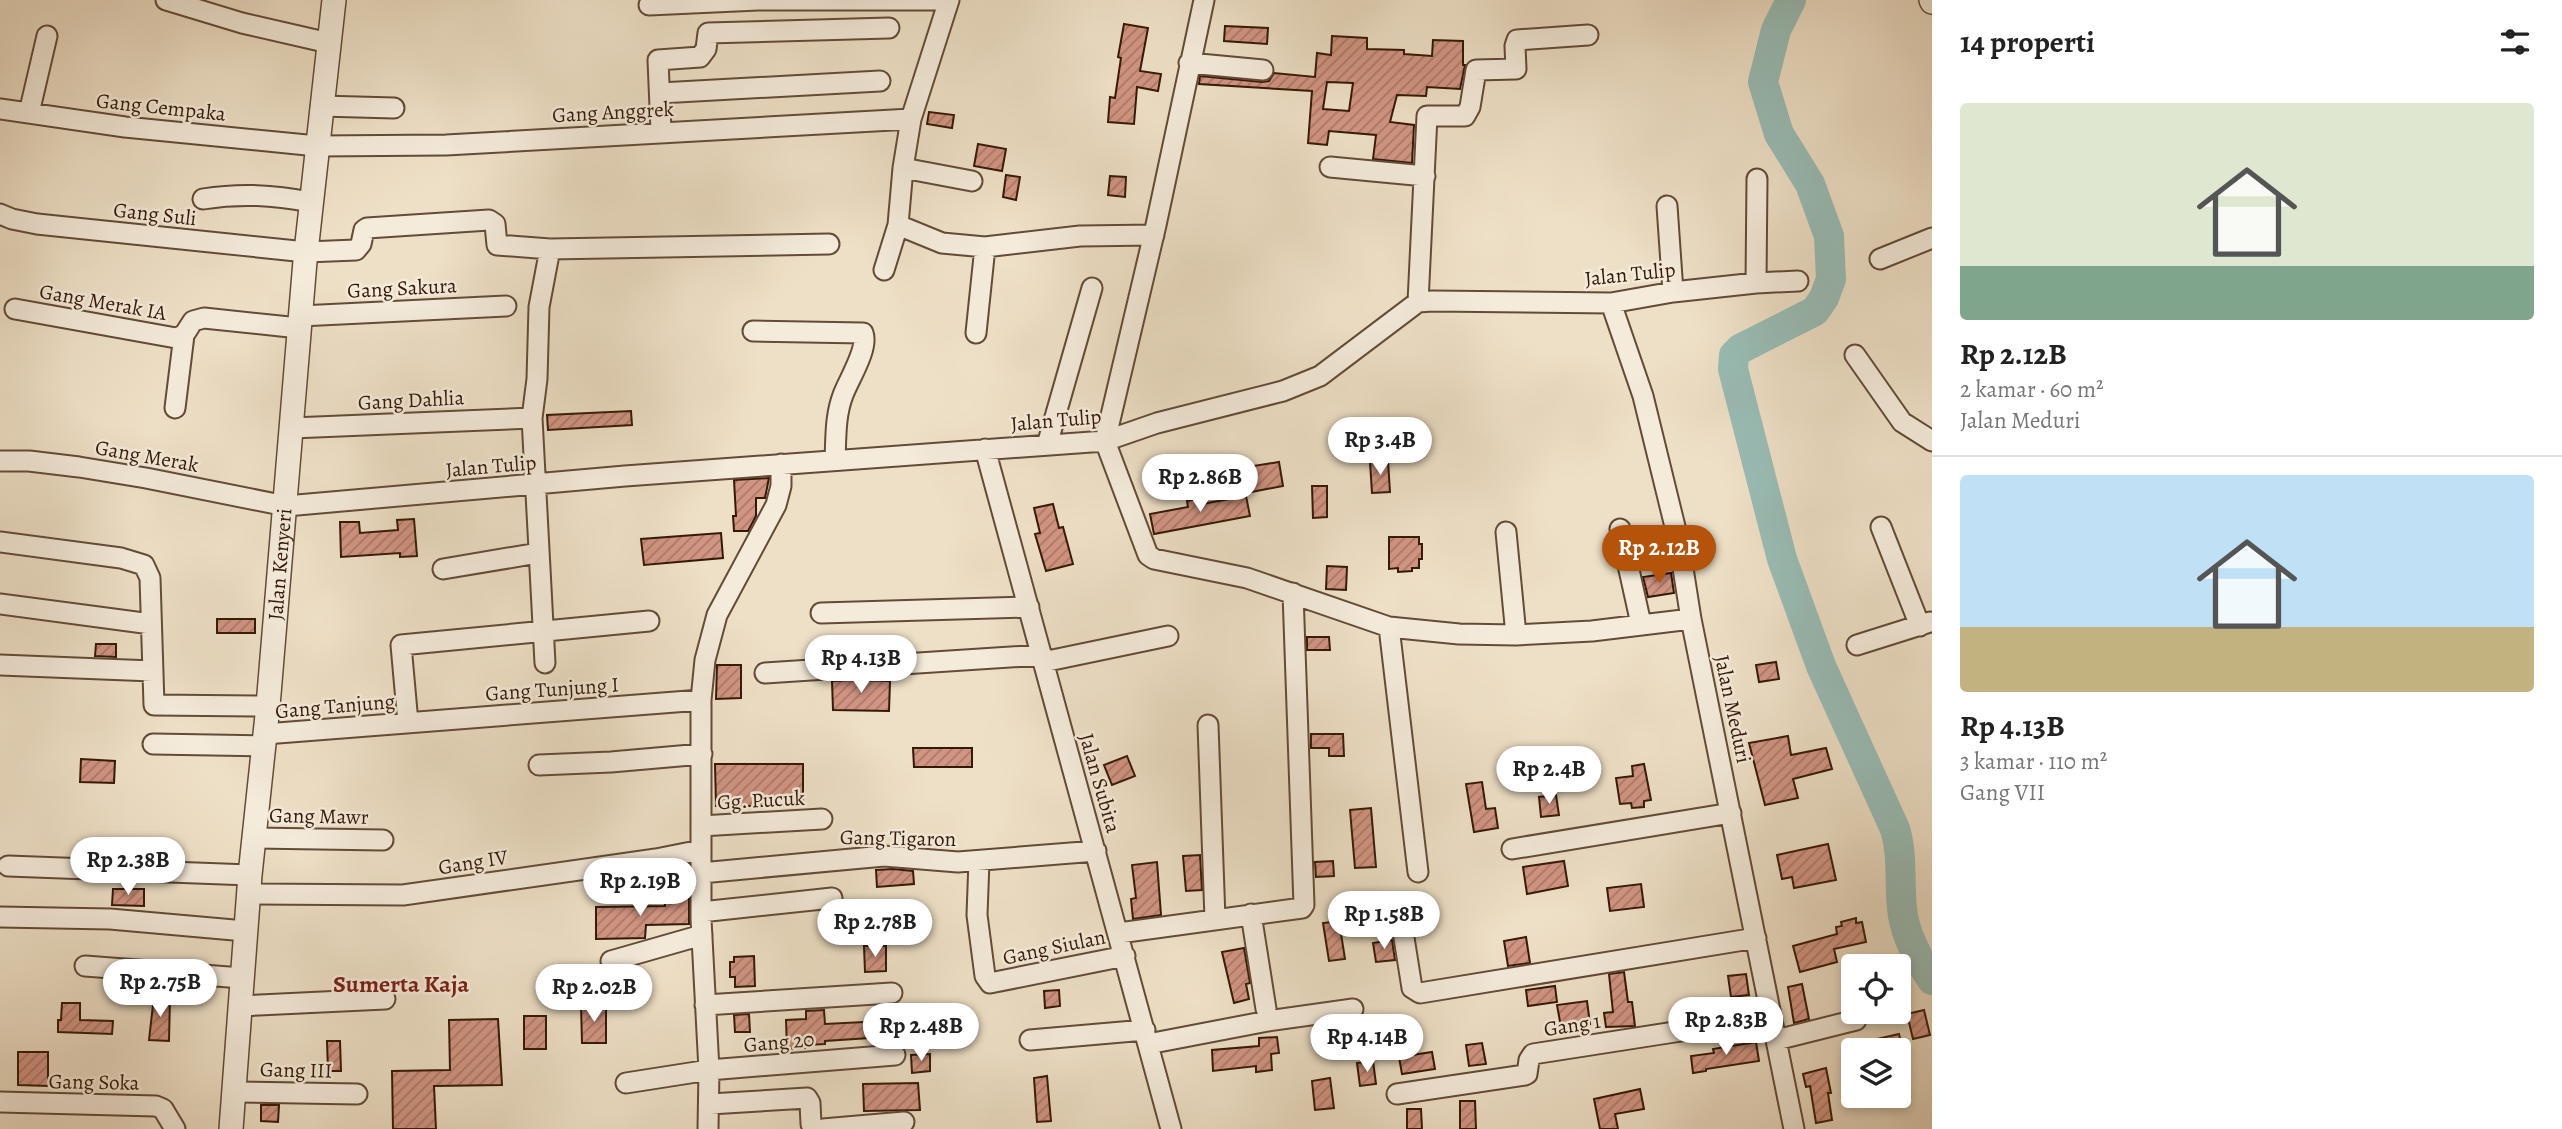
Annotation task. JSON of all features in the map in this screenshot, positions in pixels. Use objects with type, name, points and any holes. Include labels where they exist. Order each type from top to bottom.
[{"type":"street","points":[[166,0],[242,23],[329,43]]},
{"type":"street","name":"Jalan Kenyeri","points":[[231,1129],[249,884],[286,506],[299,322],[334,0]]},
{"type":"street","points":[[649,5],[758,0],[949,0],[911,118],[898,225],[884,270]]},
{"type":"street","points":[[1204,0],[1154,235],[1105,440],[1148,555],[1154,559],[1247,578],[1389,627],[1459,634],[1516,635],[1592,631],[1691,619]]},
{"type":"street","points":[[661,131],[658,60],[700,57],[706,49],[706,36],[712,31],[888,28]]},
{"type":"street","points":[[1418,302],[1427,116],[1465,116],[1470,107],[1476,70],[1516,69],[1517,40],[1588,35]]},
{"type":"street","points":[[29,113],[47,36]]},
{"type":"street","points":[[1189,63],[1263,70]]},
{"type":"street","points":[[660,93],[880,81]]},
{"type":"street","points":[[321,106],[394,108]]},
{"type":"street","name":"Gang Cempaka","points":[[0,109],[125,127],[317,146]]},
{"type":"street","name":"Gang Anggrek","points":[[317,146],[446,145],[911,118]]},
{"type":"street","points":[[1330,167],[1425,176]]},
{"type":"street","points":[[903,168],[972,181]]},
{"type":"street","points":[[1756,283],[1757,179]]},
{"type":"street","points":[[203,199],[256,194],[310,202]]},
{"type":"street","points":[[1667,206],[1672,292]]},
{"type":"street","name":"Gang Suli","points":[[0,214],[37,225],[306,252],[356,250],[361,244],[362,232],[367,228],[489,220],[495,224],[497,245],[550,249]]},
{"type":"street","points":[[898,225],[942,243],[985,247],[1080,236],[1154,235]]},
{"type":"street","points":[[1880,259],[1932,238]]},
{"type":"street","points":[[545,663],[532,418],[537,379],[539,307],[550,249],[829,244]]},
{"type":"street","points":[[976,333],[985,247]]},
{"type":"street","name":"Jalan Tulip","points":[[286,506],[781,464],[1105,440],[1157,423],[1283,391],[1320,376],[1418,302],[1611,303],[1672,292],[1798,281]]},
{"type":"street","points":[[1047,445],[1092,288]]},
{"type":"street","name":"Jalan Meduri","points":[[1611,303],[1643,396],[1679,542],[1691,619],[1794,1129]]},
{"type":"street","name":"Gang Sakura","points":[[299,322],[506,306]]},
{"type":"street","name":"Gang Merak IA","points":[[15,309],[176,338],[184,335],[193,321],[204,318],[299,322]]},
{"type":"street","points":[[752,331],[863,333],[865,338],[862,351],[842,398],[836,422],[835,460]]},
{"type":"street","points":[[175,408],[184,335]]},
{"type":"street","points":[[1855,355],[1902,422],[1932,442]]},
{"type":"street","name":"Gang Dahlia","points":[[292,428],[532,418]]},
{"type":"street","name":"Jalan Subita","points":[[985,449],[1171,1129]]},
{"type":"street","name":"Gang Merak","points":[[0,461],[29,461],[79,467],[286,506]]},
{"type":"street","points":[[708,1129],[709,1070],[701,912],[701,700],[705,660],[717,615],[776,505],[781,486],[781,464]]},
{"type":"street","points":[[1857,645],[1926,624],[1881,527]]},
{"type":"street","points":[[1620,529],[1641,624]]},
{"type":"street","points":[[1506,531],[1516,635]]},
{"type":"street","points":[[0,542],[121,558],[144,565],[150,578],[154,705],[268,706]]},
{"type":"street","points":[[443,569],[538,552]]},
{"type":"street","points":[[1119,933],[1302,908],[1305,903],[1293,593]]},
{"type":"street","points":[[0,604],[151,624]]},
{"type":"street","points":[[821,612],[1030,607]]},
{"type":"street","points":[[408,723],[401,645],[649,621]]},
{"type":"street","points":[[1389,627],[1418,872]]},
{"type":"street","points":[[765,673],[1042,659],[1168,636]]},
{"type":"street","points":[[0,665],[153,671]]},
{"type":"street","name":"Gang Tunjung I","points":[[408,723],[701,700]]},
{"type":"street","name":"Gang Tanjung","points":[[153,744],[232,745],[408,723]]},
{"type":"street","points":[[1208,725],[1215,919]]},
{"type":"street","points":[[539,765],[702,754]]},
{"type":"street","points":[[1511,849],[1731,813]]},
{"type":"street","name":"Gg. Pucuk","points":[[701,826],[822,819]]},
{"type":"street","name":"Gang Mawr","points":[[255,838],[383,840]]},
{"type":"street","name":"Gang IV","points":[[8,866],[249,884],[372,897],[403,895],[656,859],[701,850]]},
{"type":"street","name":"Gang Tigaron","points":[[701,873],[884,856],[947,862],[1096,851]]},
{"type":"street","name":"Gang Siulan","points":[[979,861],[977,915],[986,981],[992,984],[1125,956]]},
{"type":"street","points":[[701,912],[832,898]]},
{"type":"street","points":[[1251,914],[1266,1009]]},
{"type":"street","points":[[0,917],[110,919],[246,931]]},
{"type":"street","points":[[1401,919],[1412,988],[1420,993],[1756,938]]},
{"type":"street","points":[[611,961],[702,935]]},
{"type":"street","points":[[85,965],[242,978]]},
{"type":"street","points":[[705,1005],[892,993]]},
{"type":"street","points":[[240,1006],[385,999]]},
{"type":"street","points":[[1030,1040],[1147,1037],[1353,1009]]},
{"type":"street","name":"Gang 1","points":[[1397,1094],[1525,1075],[1533,1054],[1770,1017]]},
{"type":"street","points":[[1776,1040],[1841,1024]]},
{"type":"street","name":"Gang 20","points":[[626,1083],[709,1070],[895,1055]]},
{"type":"street","name":"Gang III","points":[[234,1092],[357,1094]]},
{"type":"street","points":[[710,1104],[807,1098],[810,1103],[811,1124],[816,1129]]},
{"type":"street","name":"Gang Soka","points":[[0,1102],[156,1106],[163,1109],[175,1129]]},
{"type":"street","points":[[823,1129],[904,1122]]},
{"type":"building","points":[[1124,24],[1148,28],[1140,71],[1161,74],[1158,91],[1137,87],[1134,124],[1108,122],[1110,97],[1115,98]]},
{"type":"building","points":[[1225,26],[1268,28],[1267,44],[1224,41]]},
{"type":"building","points":[[1332,36],[1367,38],[1367,49],[1404,50],[1404,54],[1432,56],[1433,40],[1463,41],[1465,65],[1460,89],[1427,87],[1426,96],[1397,95],[1390,122],[1414,125],[1412,163],[1373,159],[1376,135],[1329,131],[1327,145],[1308,143],[1312,91],[1199,84],[1200,76],[1262,82],[1269,81],[1274,73],[1315,77],[1317,53],[1331,55]],"holes":[[[1327,82],[1353,83],[1349,111],[1323,109]]]},
{"type":"building","points":[[929,112],[954,115],[952,128],[927,124]]},
{"type":"building","points":[[978,144],[1006,149],[1002,171],[974,166]]},
{"type":"building","points":[[1006,175],[1020,177],[1016,200],[1003,197]]},
{"type":"building","points":[[1110,176],[1126,177],[1125,197],[1108,195]]},
{"type":"building","points":[[631,411],[632,425],[548,430],[547,415]]},
{"type":"building","points":[[1388,461],[1390,492],[1372,493],[1370,462]]},
{"type":"building","points":[[1279,462],[1283,486],[1246,493],[1241,468]]},
{"type":"building","points":[[769,478],[765,498],[756,498],[756,516],[748,531],[734,531],[734,480]]},
{"type":"building","points":[[1312,486],[1327,486],[1327,517],[1313,518]]},
{"type":"building","points":[[1246,496],[1250,516],[1154,534],[1150,514],[1188,507],[1187,501],[1201,498],[1202,504]]},
{"type":"building","points":[[1053,504],[1059,528],[1063,527],[1073,564],[1046,571],[1035,534],[1040,533],[1034,508]]},
{"type":"building","points":[[414,519],[417,556],[400,557],[400,553],[341,557],[340,522],[359,522],[360,533],[398,530],[397,520]]},
{"type":"building","points":[[721,533],[723,558],[644,565],[641,539]]},
{"type":"building","points":[[1389,537],[1419,537],[1422,559],[1419,559],[1419,568],[1398,572],[1398,568],[1389,569]]},
{"type":"building","points":[[1327,566],[1347,567],[1346,590],[1326,589]]},
{"type":"building","points":[[1671,573],[1674,593],[1648,597],[1643,577]]},
{"type":"building","points":[[217,619],[255,619],[255,633],[217,633]]},
{"type":"building","points":[[1307,637],[1329,637],[1330,650],[1307,650]]},
{"type":"building","points":[[814,641],[841,641],[841,656],[813,658]]},
{"type":"building","points":[[96,644],[116,644],[116,657],[95,656]]},
{"type":"building","points":[[1776,662],[1779,679],[1759,682],[1756,665]]},
{"type":"building","points":[[717,665],[741,665],[741,698],[716,699]]},
{"type":"building","points":[[832,681],[890,681],[889,711],[833,710]]},
{"type":"building","points":[[1311,734],[1343,734],[1344,756],[1329,756],[1329,748],[1311,748]]},
{"type":"building","points":[[1788,736],[1791,755],[1826,748],[1832,769],[1793,779],[1798,798],[1765,805],[1749,743]]},
{"type":"building","points":[[913,748],[972,748],[972,767],[914,767]]},
{"type":"building","points":[[1127,756],[1135,776],[1112,785],[1104,765]]},
{"type":"building","points":[[81,759],[115,761],[114,783],[80,782]]},
{"type":"building","points":[[715,764],[803,764],[803,806],[716,806]]},
{"type":"building","points":[[1644,764],[1651,800],[1644,801],[1644,807],[1632,808],[1631,803],[1620,804],[1616,778],[1633,776],[1632,766]]},
{"type":"building","points":[[1482,782],[1486,809],[1495,808],[1498,828],[1474,832],[1466,784]]},
{"type":"building","points":[[1556,795],[1559,815],[1541,817],[1539,797]]},
{"type":"building","points":[[1371,808],[1376,867],[1355,868],[1350,810]]},
{"type":"building","points":[[1828,844],[1836,880],[1794,888],[1792,877],[1782,879],[1777,855]]},
{"type":"building","points":[[1200,855],[1202,890],[1186,891],[1183,856]]},
{"type":"building","points":[[1333,861],[1334,876],[1316,877],[1315,862]]},
{"type":"building","points":[[1564,861],[1568,886],[1527,894],[1523,867]]},
{"type":"building","points":[[1157,862],[1161,915],[1133,919],[1131,899],[1136,898],[1132,865]]},
{"type":"building","points":[[876,870],[913,871],[914,884],[877,887]]},
{"type":"building","points":[[1641,884],[1644,907],[1610,911],[1607,888]]},
{"type":"building","points":[[113,889],[144,889],[144,906],[112,905]]},
{"type":"building","points":[[689,895],[689,924],[646,925],[645,938],[596,939],[596,907],[665,906],[664,896]]},
{"type":"building","points":[[1856,918],[1856,923],[1862,922],[1866,942],[1834,949],[1837,962],[1800,972],[1793,946],[1837,934],[1836,927],[1842,926],[1841,922]]},
{"type":"building","points":[[1339,921],[1345,959],[1329,961],[1323,923]]},
{"type":"building","points":[[1526,937],[1530,963],[1508,966],[1504,941]]},
{"type":"building","points":[[1392,940],[1395,960],[1376,962],[1373,943]]},
{"type":"building","points":[[864,946],[886,946],[886,971],[865,972]]},
{"type":"building","points":[[1244,948],[1250,983],[1246,984],[1249,999],[1234,1003],[1222,952]]},
{"type":"building","points":[[754,956],[755,986],[735,987],[735,977],[730,977],[730,962],[734,962],[734,957]]},
{"type":"building","points":[[1624,972],[1635,1026],[1606,1027],[1604,1013],[1613,1012],[1609,974]]},
{"type":"building","points":[[1746,974],[1749,995],[1731,997],[1728,976]]},
{"type":"building","points":[[1802,984],[1809,1019],[1794,1023],[1788,987]]},
{"type":"building","points":[[1555,986],[1557,1002],[1528,1006],[1526,990]]},
{"type":"building","points":[[1059,990],[1060,1006],[1045,1008],[1044,991]]},
{"type":"building","points":[[154,996],[170,997],[169,1041],[149,1040]]},
{"type":"building","points":[[1587,1001],[1590,1024],[1561,1027],[1557,1005]]},
{"type":"building","points":[[62,1003],[80,1003],[80,1020],[113,1021],[112,1034],[58,1032]]},
{"type":"building","points":[[897,1004],[900,1036],[825,1041],[825,1044],[787,1049],[786,1020],[806,1019],[806,1011],[824,1010],[825,1024],[884,1021],[882,1006]]},
{"type":"building","points":[[581,1005],[606,1005],[606,1043],[582,1043]]},
{"type":"building","points":[[1924,1010],[1930,1035],[1913,1039],[1909,1024],[1911,1013]]},
{"type":"building","points":[[749,1014],[750,1032],[735,1032],[734,1015]]},
{"type":"building","points":[[524,1016],[546,1016],[546,1049],[524,1049]]},
{"type":"building","points":[[498,1019],[502,1085],[434,1086],[436,1129],[393,1129],[392,1071],[450,1070],[449,1020]]},
{"type":"building","points":[[1899,1034],[1900,1038],[1881,1038]]},
{"type":"building","points":[[1277,1037],[1279,1053],[1271,1054],[1272,1070],[1256,1072],[1256,1066],[1213,1071],[1212,1050],[1259,1046],[1259,1038]]},
{"type":"building","points":[[327,1041],[340,1041],[341,1071],[328,1071]]},
{"type":"building","points":[[1756,1042],[1759,1061],[1693,1073],[1691,1056],[1714,1053],[1713,1049]]},
{"type":"building","points":[[1482,1043],[1486,1064],[1469,1066],[1466,1045]]},
{"type":"building","points":[[18,1052],[48,1052],[48,1086],[18,1085]]},
{"type":"building","points":[[1432,1052],[1435,1069],[1402,1074],[1399,1057]]},
{"type":"building","points":[[930,1054],[930,1071],[912,1073],[911,1055]]},
{"type":"building","points":[[1373,1061],[1376,1084],[1360,1086],[1357,1063]]},
{"type":"building","points":[[1826,1068],[1831,1093],[1828,1093],[1832,1120],[1816,1123],[1810,1086],[1806,1087],[1803,1074]]},
{"type":"building","points":[[1047,1076],[1051,1121],[1037,1122],[1034,1078]]},
{"type":"building","points":[[1330,1078],[1334,1108],[1315,1110],[1312,1081]]},
{"type":"building","points":[[918,1083],[920,1110],[864,1111],[863,1084]]},
{"type":"building","points":[[1640,1089],[1644,1109],[1615,1114],[1618,1129],[1600,1129],[1594,1099]]},
{"type":"building","points":[[1460,1101],[1475,1101],[1476,1129],[1460,1129]]},
{"type":"building","points":[[261,1105],[279,1105],[278,1122],[261,1121]]},
{"type":"building","points":[[1407,1109],[1421,1109],[1422,1129],[1407,1129]]},
{"type":"waterway","points":[[1791,0],[1776,30],[1763,82],[1779,134],[1810,184],[1829,236],[1831,279],[1824,298],[1815,311],[1740,349],[1734,355],[1733,369],[1782,559],[1821,666],[1895,829],[1905,925],[1914,949],[1932,980]]},
{"type":"district","name":"Sumerta Kaja","points":[[401,984]]}]
